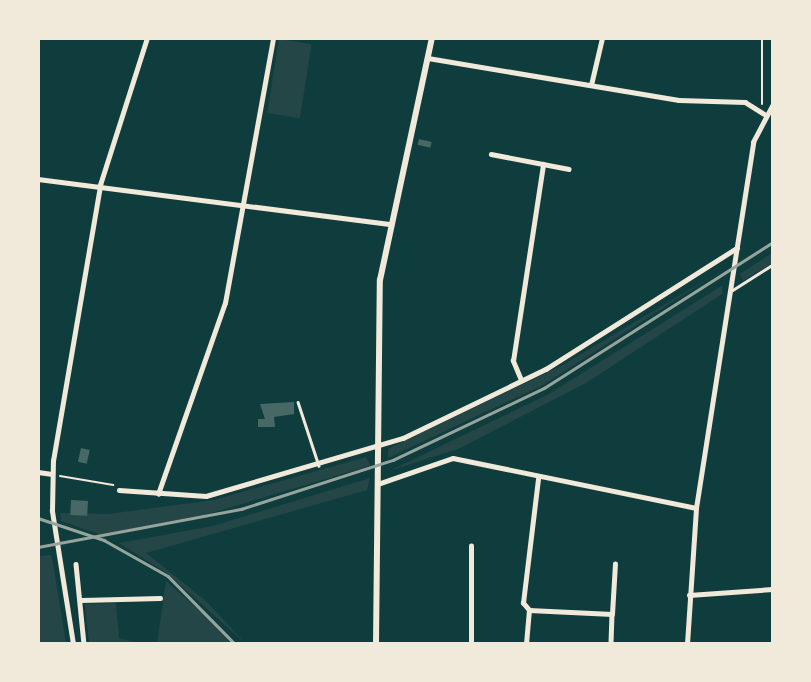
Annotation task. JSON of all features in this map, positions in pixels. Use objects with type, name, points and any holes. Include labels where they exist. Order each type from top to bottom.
[{"type":"main road","points":[[376,643],[380,280],[389,224],[432,38]]},
{"type":"street","points":[[73,643],[52,474],[100,185],[147,38]]},
{"type":"street","points":[[158,494],[225,303],[241,200],[273,38]]},
{"type":"street","points":[[591,85],[602,38]]},
{"type":"street","points":[[428,58],[679,100],[745,102],[764,114]]},
{"type":"street","points":[[687,643],[696,509],[753,142],[764,114],[772,106]]},
{"type":"street","points":[[491,155],[569,169]]},
{"type":"street","points":[[521,380],[513,361],[543,164]]},
{"type":"street","points":[[38,179],[241,200],[389,224]]},
{"type":"street","points":[[119,490],[205,496],[378,447],[521,380],[737,248]]},
{"type":"street","points":[[378,484],[453,458],[538,479],[696,509]]},
{"type":"street","points":[[38,472],[52,474]]},
{"type":"street","points":[[526,643],[529,610],[523,603],[538,479]]},
{"type":"street","points":[[471,546],[471,643]]},
{"type":"street","points":[[76,564],[82,600],[84,643]]},
{"type":"street","points":[[611,643],[615,564]]},
{"type":"street","points":[[690,595],[772,589]]},
{"type":"street","points":[[82,600],[160,598]]},
{"type":"street","points":[[529,610],[612,614]]},
{"type":"lane","points":[[730,292],[772,265]]},
{"type":"lane","points":[[298,402],[318,466]]},
{"type":"path","points":[[762,38],[764,114]]},
{"type":"path","points":[[52,474],[119,490]]},
{"type":"shaded area","points":[[279,39],[312,44],[300,118],[267,113]]},
{"type":"shaded area","points":[[772,253],[772,263],[743,281],[740,274]]},
{"type":"shaded area","points":[[714,275],[543,385],[388,458],[388,449],[561,366]]},
{"type":"shaded area","points":[[723,285],[722,294],[586,383],[458,449],[389,471],[549,394]]},
{"type":"shaded area","points":[[366,457],[370,465],[363,468],[208,514],[101,535],[61,521],[60,513],[108,514],[214,500]]},
{"type":"shaded area","points":[[370,478],[367,490],[146,553],[206,601],[245,643],[168,574],[119,543],[213,526]]},
{"type":"shaded area","points":[[51,555],[66,643],[39,643],[39,556]]},
{"type":"shaded area","points":[[166,581],[218,627],[230,643],[157,643]]},
{"type":"shaded area","points":[[116,603],[119,638],[138,643],[89,643],[85,604]]},
{"type":"building","points":[[419,139],[432,142],[430,148],[418,145]]},
{"type":"building","points":[[294,402],[294,414],[274,417],[275,427],[258,427],[258,419],[265,419],[260,404]]},
{"type":"building","points":[[81,448],[90,450],[87,464],[78,462]]},
{"type":"building","points":[[71,500],[88,501],[87,516],[70,515]]},
{"type":"railway","points":[[38,547],[241,509],[393,460],[544,388],[772,243]]},
{"type":"railway","points":[[38,518],[104,540],[168,576],[235,644]]}]
